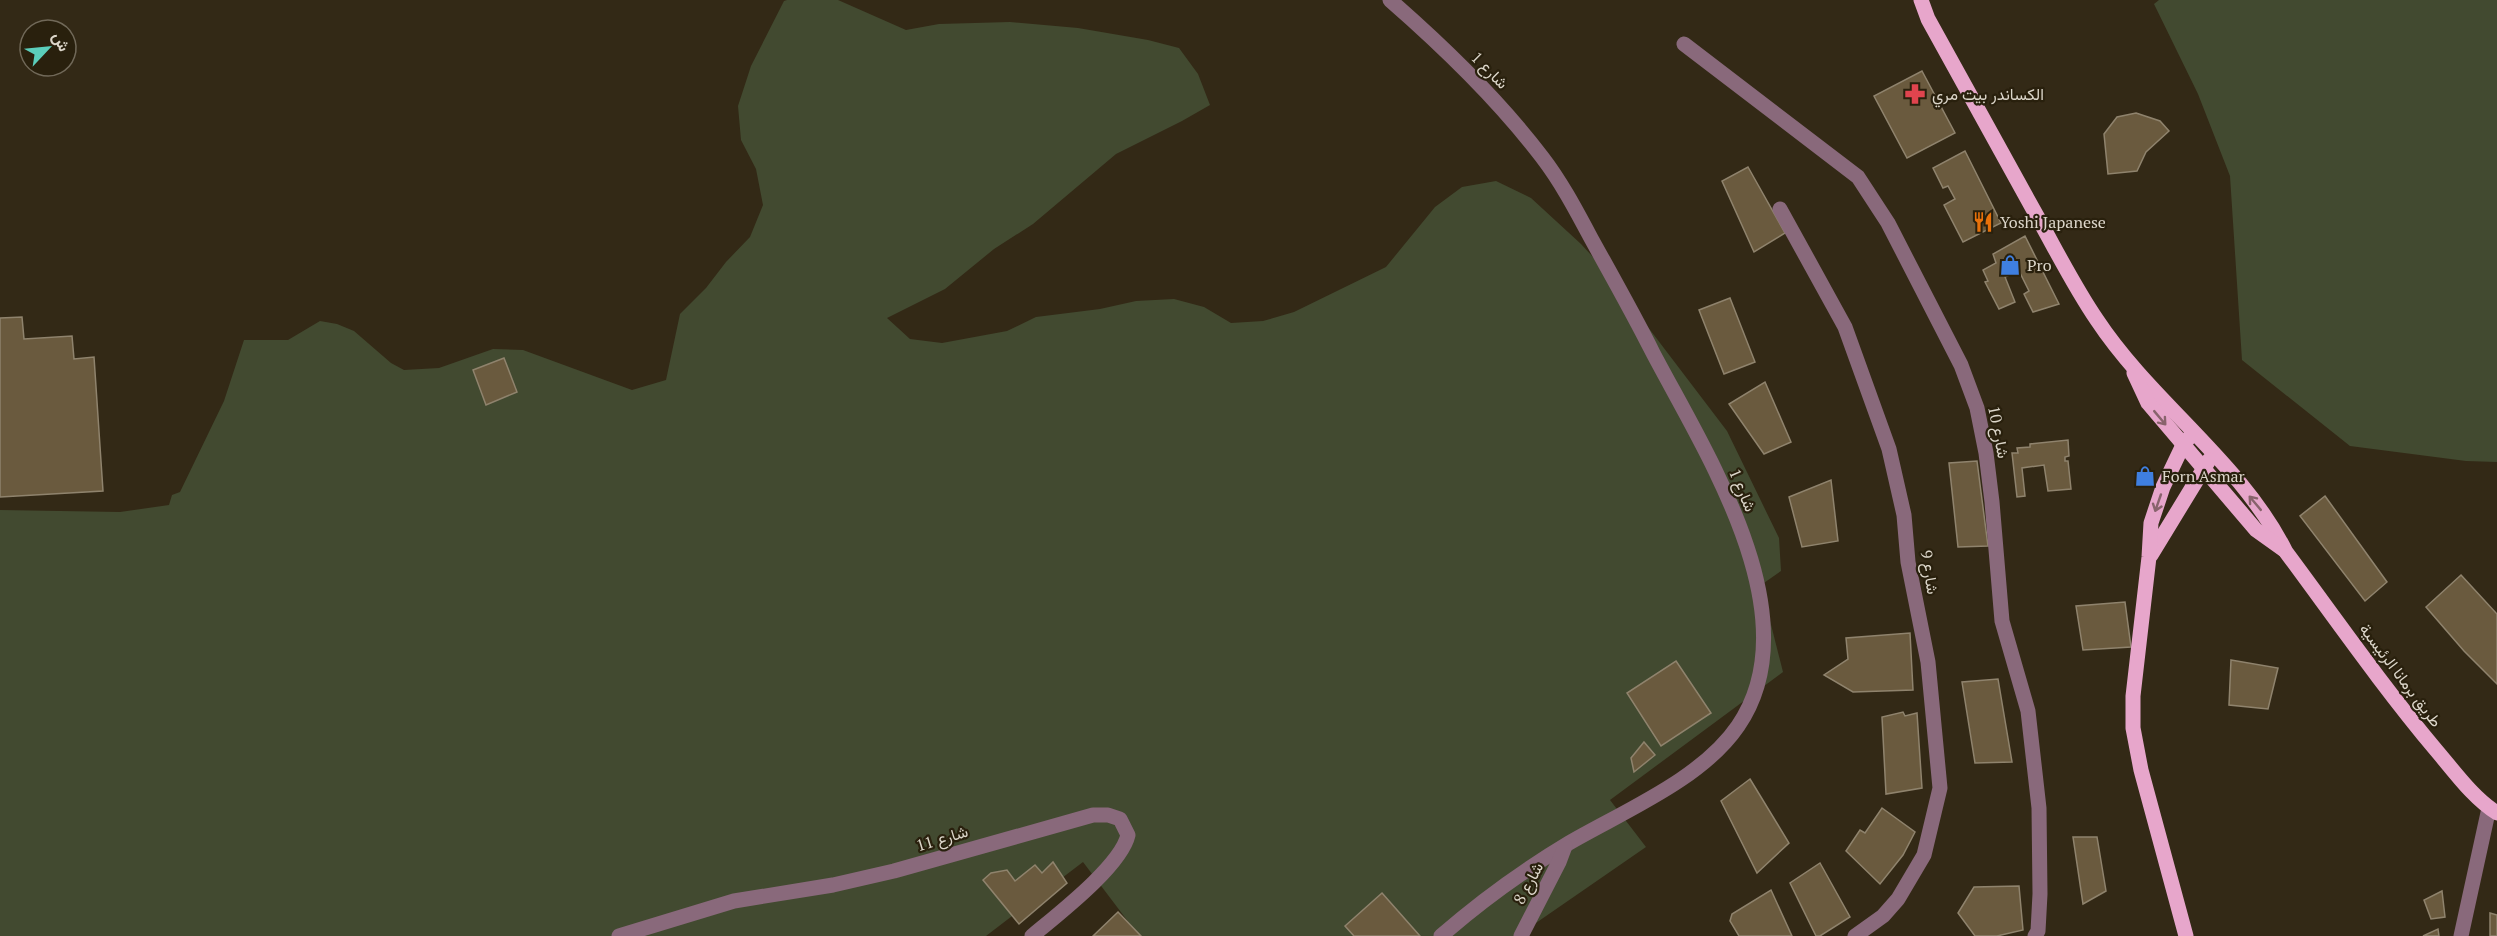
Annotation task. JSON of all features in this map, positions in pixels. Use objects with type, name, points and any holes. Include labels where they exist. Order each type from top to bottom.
[{"type":"main road","name":"طريق برمانا الرئيسية","points":[[1921,0],[1928,19],[2059,257],[2097,320],[2132,367],[2214,453],[2271,522],[2286,552],[2418,728],[2455,772],[2493,810]]},
{"type":"main road","name":"طريق برمانا الرئيسية","points":[[2132,367],[2148,403],[2182,444],[2256,530],[2286,552]]},
{"type":"main road","points":[[2186,936],[2140,770],[2133,728],[2133,696],[2151,523],[2163,487],[2182,444],[2193,433]]},
{"type":"main road","points":[[2149,557],[2214,453]]},
{"type":"street","name":"شارع 1","points":[[1390,0],[1503,108],[1545,160],[1571,202],[1684,407],[1728,496],[1749,558],[1763,625],[1762,669],[1756,691],[1739,725],[1709,759],[1682,779],[1565,846],[1472,909],[1441,936]]},
{"type":"street","name":"شارع 10","points":[[1684,44],[1858,177],[1888,223],[1961,365],[1977,408],[1986,453],[2002,621],[2028,711],[2039,808],[2040,894],[2038,931],[2035,936]]},
{"type":"street","name":"شارع 9","points":[[1780,209],[1845,327],[1889,448],[1904,515],[1908,562],[1929,672],[1940,788],[1924,855],[1898,899],[1883,916],[1855,936]]},
{"type":"street","points":[[2461,936],[2493,810]]},
{"type":"street","name":"شارع 11","points":[[619,936],[734,901],[833,885],[894,871],[1093,815],[1108,815],[1120,819],[1128,835],[1121,852],[1098,877],[1032,936]]},
{"type":"street","name":"شارع 8","points":[[1521,936],[1565,846]]},
{"type":"green space","points":[[838,0],[906,30],[939,24],[1010,22],[1078,28],[1148,40],[1179,48],[1198,74],[1210,105],[1116,154],[1033,224],[994,249],[945,289],[887,318],[910,339],[942,343],[1007,331],[1036,317],[1100,309],[1136,301],[1174,299],[1204,307],[1231,323],[1263,321],[1294,312],[1386,267],[1435,207],[1462,187],[1496,181],[1531,198],[1581,244],[1603,268],[1727,431],[1779,538],[1781,571],[1761,585],[1783,672],[1610,800],[1646,847],[1517,936],[1139,936],[1083,862],[986,936],[0,936],[0,510],[120,512],[169,505],[172,495],[180,492],[224,401],[244,340],[288,340],[320,321],[337,324],[354,331],[391,363],[404,370],[439,368],[493,349],[523,350],[632,390],[666,380],[680,314],[750,237],[763,205],[756,169],[741,140],[738,106],[751,66],[784,1]]},
{"type":"green space","points":[[2159,0],[2497,0],[2497,462],[2466,461],[2350,446],[2242,360],[2230,176],[2198,94],[2154,4]]},
{"type":"building","points":[[1922,71],[1955,133],[1907,158],[1874,96]]},
{"type":"building","points":[[2136,113],[2160,121],[2169,131],[2146,152],[2137,171],[2108,174],[2104,134],[2117,117]]},
{"type":"building","points":[[1965,151],[2001,223],[1963,242],[1944,205],[1955,199],[1948,186],[1943,188],[1933,168]]},
{"type":"building","points":[[1748,167],[1785,233],[1754,252],[1722,181]]},
{"type":"building","points":[[2025,236],[2059,304],[2033,312],[2024,294],[2029,291],[2019,271],[2005,277],[2015,302],[1999,309],[1985,282],[1988,281],[1983,270],[1996,263],[1993,254]]},
{"type":"building","points":[[1730,298],[1755,362],[1724,374],[1699,310]]},
{"type":"building","points":[[22,317],[24,339],[72,336],[74,359],[94,357],[103,491],[0,497],[0,318]]},
{"type":"building","points":[[504,358],[517,392],[486,405],[473,370]]},
{"type":"building","points":[[1765,382],[1791,442],[1764,454],[1729,404]]},
{"type":"building","points":[[2068,440],[2069,456],[2065,457],[2065,461],[2068,461],[2071,489],[2048,491],[2044,465],[2022,468],[2025,496],[2017,497],[2012,453],[2018,453],[2017,448],[2030,447],[2030,444]]},
{"type":"building","points":[[1977,461],[1988,546],[1958,547],[1949,463]]},
{"type":"building","points":[[1831,480],[1838,541],[1802,547],[1789,497]]},
{"type":"building","points":[[2325,496],[2387,582],[2365,601],[2300,516]]},
{"type":"building","points":[[2461,575],[2497,614],[2497,684],[2464,651],[2426,607]]},
{"type":"building","points":[[2125,602],[2131,647],[2083,650],[2076,606]]},
{"type":"building","points":[[1910,633],[1913,690],[1853,692],[1824,675],[1848,659],[1846,638]]},
{"type":"building","points":[[2231,660],[2278,668],[2268,709],[2229,705]]},
{"type":"building","points":[[1676,661],[1711,713],[1661,746],[1627,693]]},
{"type":"building","points":[[1998,679],[2012,762],[1975,763],[1962,682]]},
{"type":"building","points":[[1903,712],[1905,716],[1917,713],[1922,788],[1886,794],[1882,717]]},
{"type":"building","points":[[1644,742],[1655,755],[1634,772],[1631,758]]},
{"type":"building","points":[[1750,779],[1789,843],[1757,873],[1721,801]]},
{"type":"building","points":[[1882,808],[1915,832],[1903,855],[1880,884],[1846,851],[1860,830],[1865,833]]},
{"type":"building","points":[[2073,837],[2097,837],[2106,891],[2083,904]]},
{"type":"building","points":[[1053,862],[1067,883],[1019,924],[983,880],[991,873],[1007,870],[1015,881],[1035,865],[1042,873]]},
{"type":"building","points":[[1820,863],[1850,917],[1820,936],[1816,936],[1790,883]]},
{"type":"building","points":[[2019,886],[2023,930],[1997,936],[1975,936],[1958,913],[1974,887]]},
{"type":"building","points":[[1771,890],[1792,936],[1739,936],[1730,921],[1732,914]]},
{"type":"building","points":[[2442,891],[2445,917],[2431,919],[2424,900]]},
{"type":"building","points":[[1382,893],[1420,936],[1354,936],[1345,926]]},
{"type":"building","points":[[1118,912],[1141,936],[1093,936]]},
{"type":"building","points":[[2490,913],[2497,915],[2497,936],[2490,936]]},
{"type":"building","points":[[2438,929],[2439,936],[2423,936]]},
{"type":"place","name":"الكساندر بيت مري","points":[[1915,94]]},
{"type":"place","name":"Yoshi Japanese","points":[[1983,222]]},
{"type":"place","name":"Pro","points":[[2010,265]]},
{"type":"place","name":"Forn Asmar","points":[[2145,476]]}]
